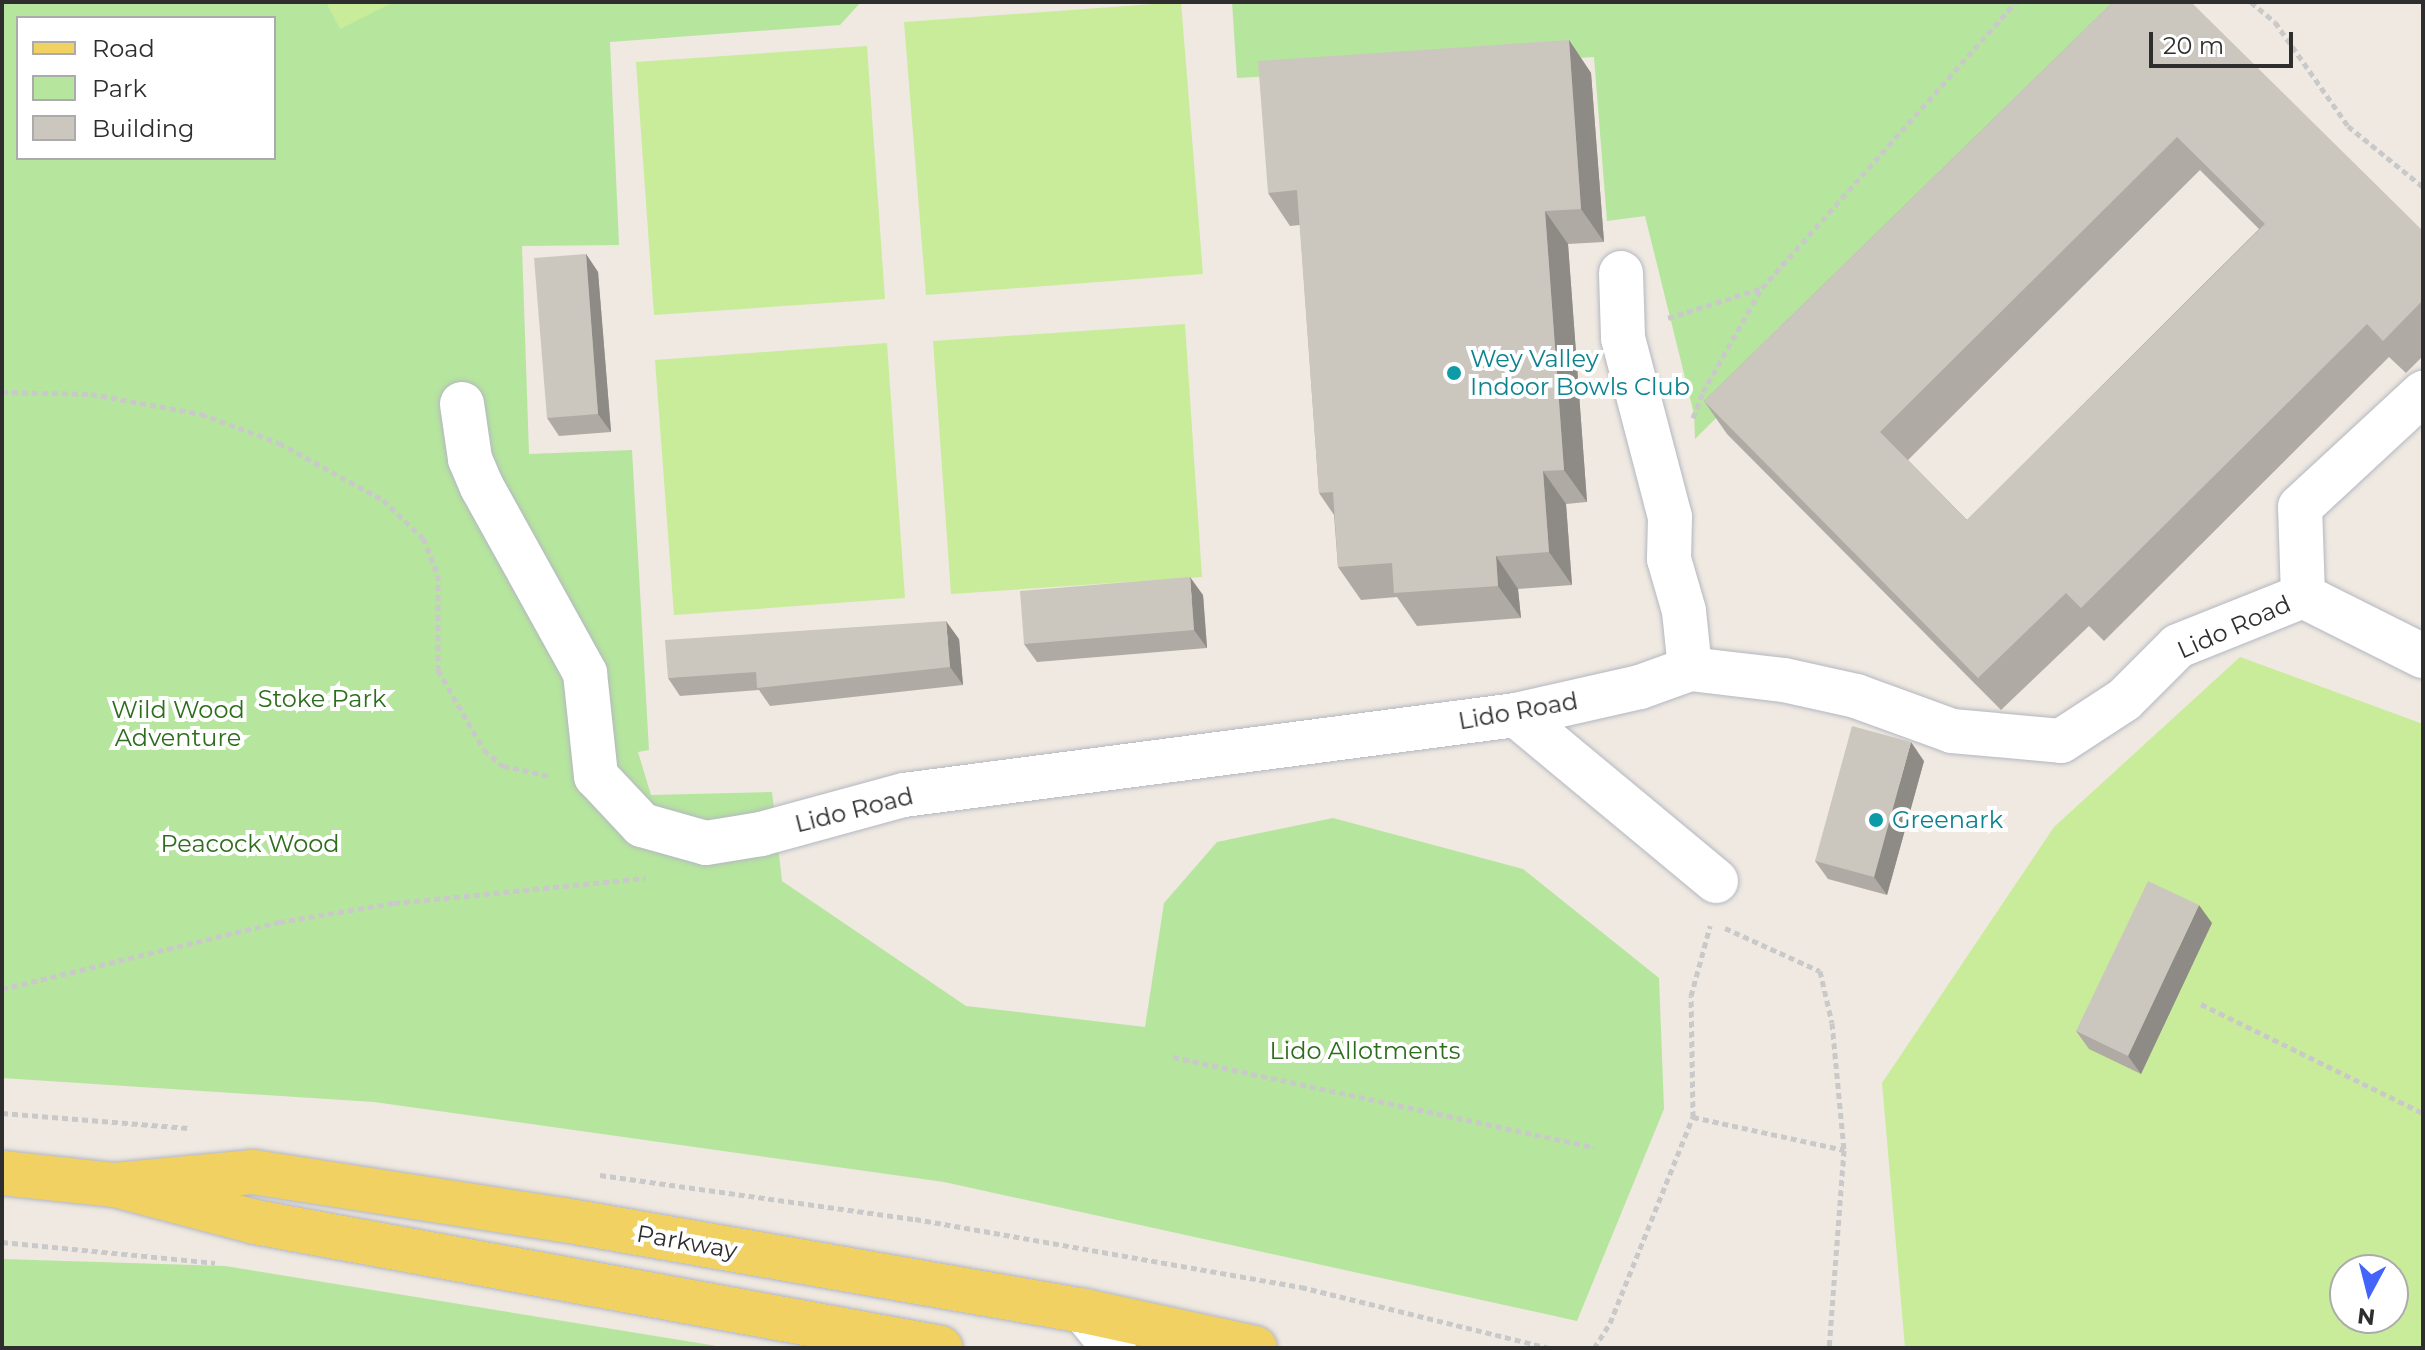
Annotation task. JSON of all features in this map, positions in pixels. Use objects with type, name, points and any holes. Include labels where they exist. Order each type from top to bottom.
[{"type":"main road","name":"Parkway","points":[[115,1185],[253,1172],[564,1220],[1084,1311],[1255,1348]]},
{"type":"main road","name":"Parkway","points":[[2,1173],[115,1185],[255,1222],[941,1348]]},
{"type":"street","points":[[1621,273],[1623,338],[1667,504],[1669,559],[1684,611],[1690,669]]},
{"type":"street","points":[[2303,596],[2300,507],[2423,393]]},
{"type":"street","points":[[462,404],[470,459],[482,487],[585,673],[594,766]]},
{"type":"street","name":"Lido Road","points":[[594,766],[642,825],[706,843],[761,834],[904,795],[1516,715],[1640,687],[1690,669],[1784,680],[1856,696],[1952,731],[2061,741],[2124,700],[2178,646],[2303,596],[2423,656]]},
{"type":"street","points":[[1516,715],[1716,881]]},
{"type":"street","points":[[1084,1311],[1114,1348]]},
{"type":"path","points":[[1694,414],[1762,288],[2016,2]]},
{"type":"path","points":[[2251,2],[2275,22],[2348,126],[2423,187]]},
{"type":"path","points":[[1623,338],[1762,288]]},
{"type":"path","points":[[2,392],[91,394],[201,414],[279,443],[383,500],[423,538],[438,575],[438,670],[484,750],[503,766],[525,774],[594,766]]},
{"type":"path","points":[[2,989],[279,922],[394,903],[653,877]]},
{"type":"path","points":[[1594,1348],[1610,1323],[1693,1117],[1691,996],[1704,932],[1713,922],[1820,971],[1832,1023],[1844,1150],[1829,1348]]},
{"type":"path","points":[[2201,1004],[2423,1113]]},
{"type":"path","points":[[1173,1057],[1594,1147]]},
{"type":"path","points":[[1693,1117],[1844,1150]]},
{"type":"green space","name":"Stoke Park","points":[[2,2],[861,2],[840,25],[610,42],[619,245],[522,246],[529,454],[632,450],[649,750],[638,752],[651,795],[772,792],[782,881],[966,1006],[1145,1027],[1164,903],[1217,842],[1333,818],[1523,869],[1659,978],[1664,1109],[1577,1321],[944,1182],[374,1102],[2,1078]]},
{"type":"green space","points":[[326,2],[394,2],[340,29]]},
{"type":"green space","points":[[1181,2],[1203,274],[926,295],[904,22]]},
{"type":"green space","points":[[1232,2],[2136,2],[1695,439],[1694,414],[1645,216],[1607,221],[1594,57],[1237,78]]},
{"type":"green space","points":[[867,46],[885,299],[654,315],[636,62]]},
{"type":"green space","points":[[1185,324],[1202,577],[951,594],[933,341]]},
{"type":"green space","points":[[887,343],[905,598],[674,615],[655,360]]},
{"type":"green space","points":[[2240,657],[2423,724],[2423,1348],[1905,1348],[1882,1083],[2054,827]]},
{"type":"green space","points":[[2,1259],[225,1266],[729,1348],[2,1348]]},
{"type":"building","points":[[2113,2],[2191,2],[2423,231],[2423,300],[2383,341],[2367,324],[2081,608],[2066,593],[1978,678],[1704,401]],"holes":[[[2177,137],[2265,224],[1967,520],[1880,432]]]},
{"type":"building","name":"Wey Valley Indoor Bowls Club","points":[[1569,40],[1581,209],[1545,211],[1564,470],[1543,471],[1549,552],[1496,556],[1498,586],[1394,593],[1392,563],[1338,567],[1333,492],[1319,493],[1297,190],[1268,193],[1258,61]]},
{"type":"building","points":[[586,254],[598,414],[547,418],[534,258]]},
{"type":"building","points":[[1190,577],[1194,630],[1024,644],[1020,591]]},
{"type":"building","points":[[946,621],[950,667],[757,688],[756,672],[668,678],[665,640]]},
{"type":"building","name":"Greenark","points":[[1852,726],[1911,742],[1874,877],[1815,861]]},
{"type":"building","points":[[2148,881],[2199,905],[2128,1056],[2076,1031]]},
{"type":"place","name":"Wey Valley Indoor Bowls Club","points":[[1454,373]]},
{"type":"place","name":"Greenark","points":[[1876,820]]},
{"type":"park label","name":"Wild Wood Adventure","points":[[178,724]]},
{"type":"park label","name":"Peacock Wood","points":[[250,844]]},
{"type":"park label","name":"Lido Allotments","points":[[1365,1051]]}]
